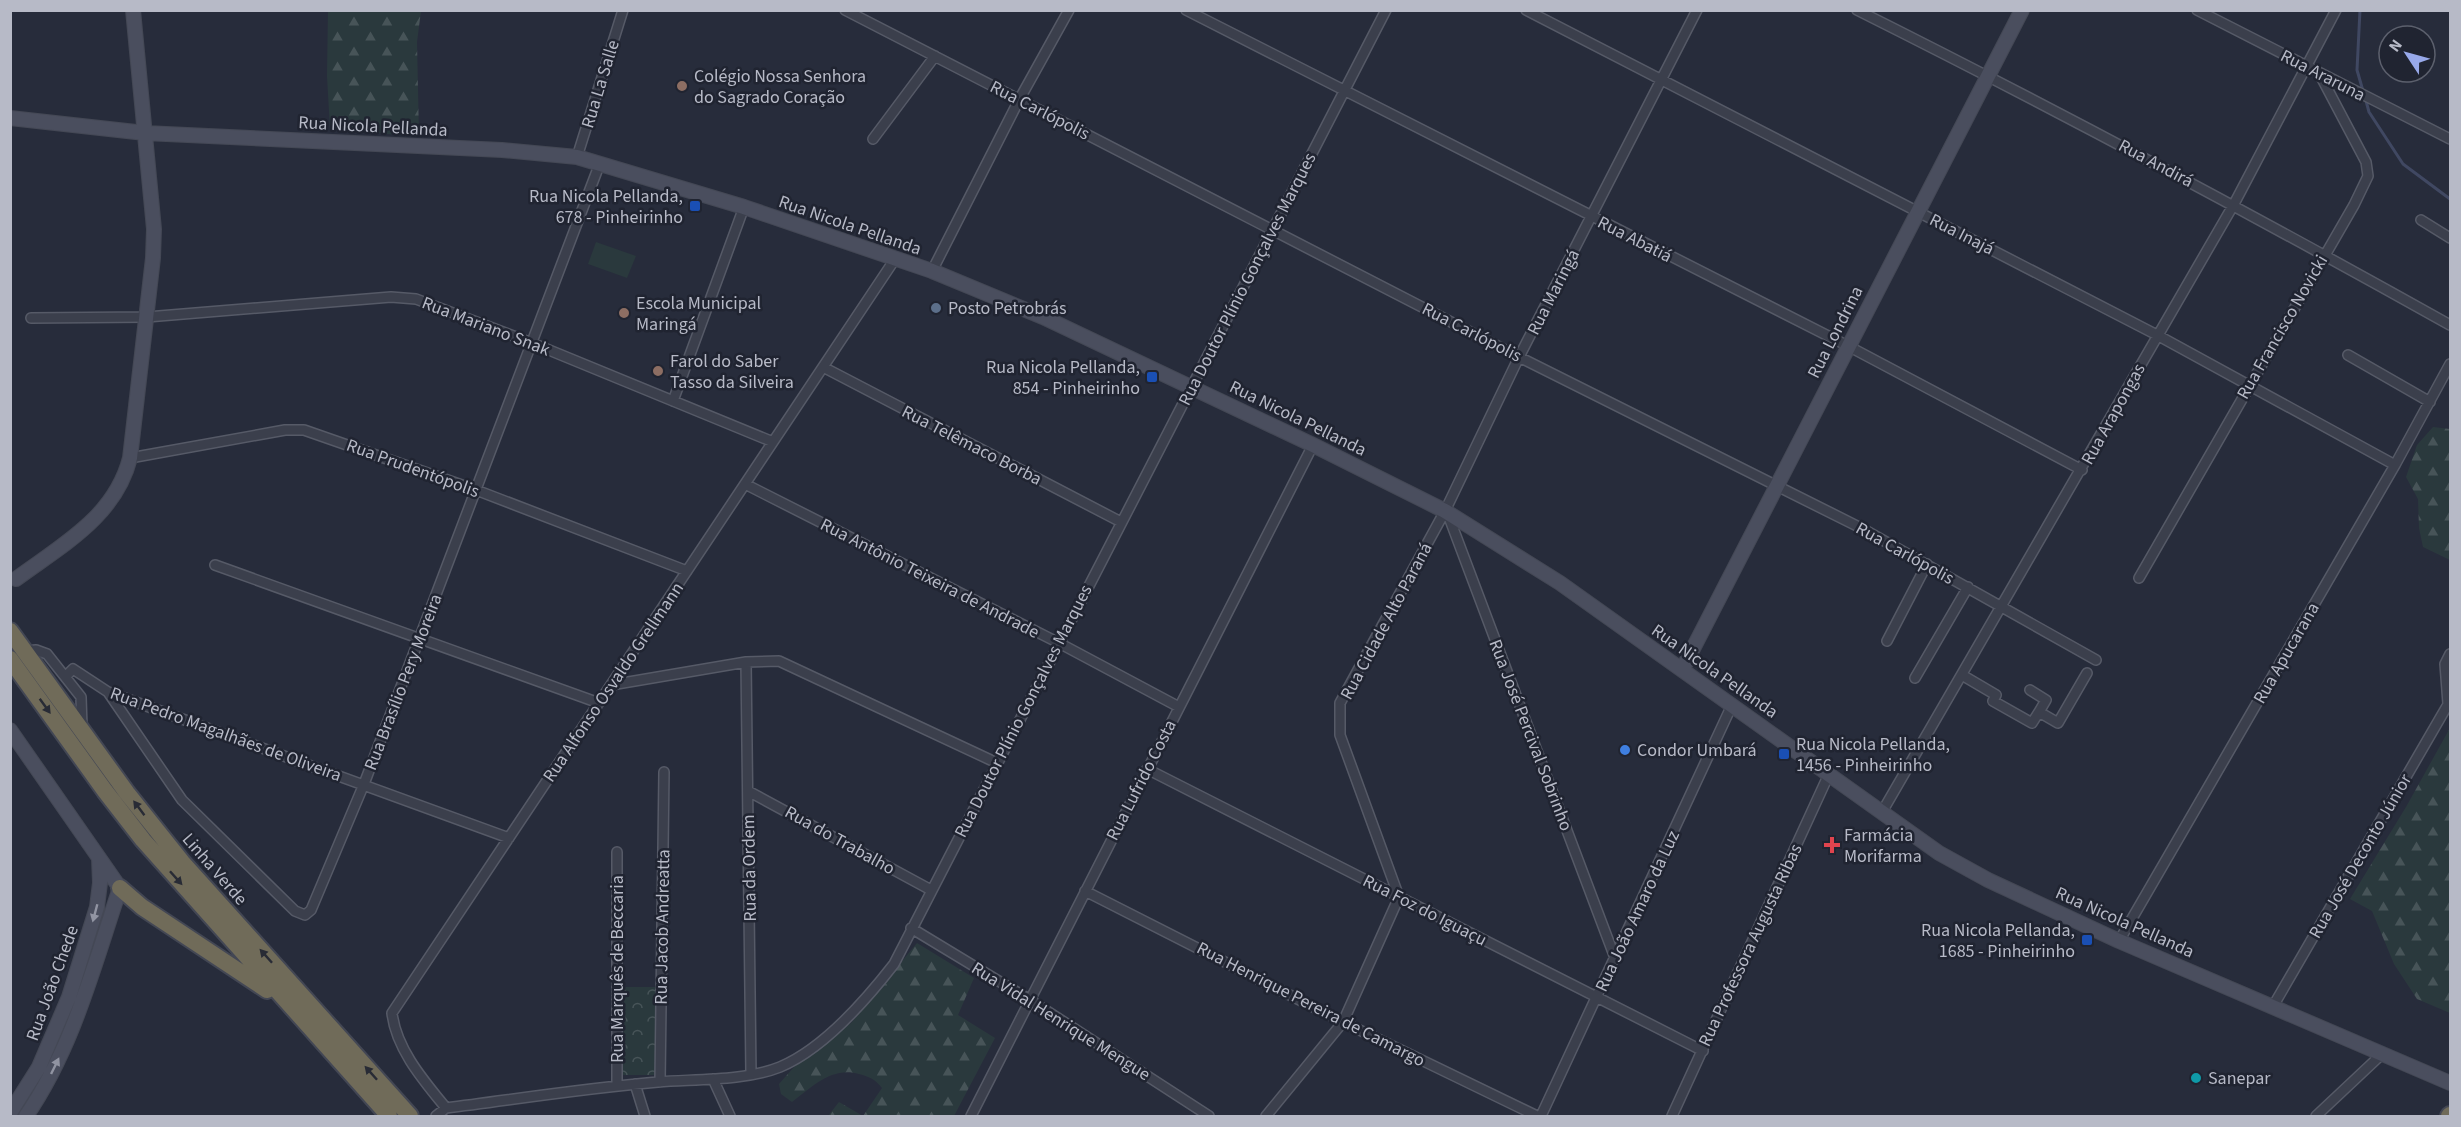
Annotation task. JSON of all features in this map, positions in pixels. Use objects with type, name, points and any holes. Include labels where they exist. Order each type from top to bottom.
[{"type":"highway","name":"Linha Verde","points":[[10,631],[18,655],[105,791],[143,840],[388,1116]]},
{"type":"highway","name":"Linha Verde","points":[[18,655],[82,730],[182,862],[410,1116]]},
{"type":"highway","points":[[120,888],[142,907],[227,962],[292,1008]]},
{"type":"main road","points":[[16,579],[92,523],[108,506],[125,476],[130,458],[153,258],[153,229],[133,10]]},
{"type":"main road","name":"Rua Londrina","points":[[1682,670],[2022,10]]},
{"type":"main road","name":"Rua Nicola Pellanda","points":[[10,118],[145,132],[502,150],[577,157],[744,207],[932,271],[1043,317],[1191,386],[1446,511],[1560,583],[1939,853],[1966,869],[2119,941],[2445,1080]]},
{"type":"main road","points":[[10,730],[120,888]]},
{"type":"main road","name":"Rua João Chede","points":[[10,1113],[39,1067],[69,997],[97,907],[100,883],[99,855]]},
{"type":"main road","name":"Rua João Chede","points":[[26,1116],[53,1071],[73,1027],[120,888]]},
{"type":"street","name":"Rua La Salle","points":[[577,157],[623,10]]},
{"type":"street","name":"Rua Carlópolis","points":[[845,10],[1519,357],[1777,485],[1927,564],[2096,660]]},
{"type":"street","points":[[932,271],[1019,100],[1070,10]]},
{"type":"street","name":"Rua Abatiá","points":[[1186,10],[1848,346],[2082,470]]},
{"type":"street","name":"Rua Doutor Plínio Gonçalves Marques","points":[[446,1108],[635,1084],[713,1079],[779,1068],[802,1055],[868,999],[894,964],[1386,10]]},
{"type":"street","name":"Rua Inajá","points":[[1526,10],[2157,335],[2395,465]]},
{"type":"street","name":"Rua Maringá","points":[[1446,511],[1519,357],[1697,10]]},
{"type":"street","name":"Rua Andirá","points":[[1857,10],[2234,204],[2451,325]]},
{"type":"street","name":"Rua Araruna","points":[[2197,10],[2319,74],[2451,139]]},
{"type":"street","name":"Rua Arapongas","points":[[1881,812],[2082,470],[2157,335],[2234,204],[2336,10]]},
{"type":"street","points":[[873,139],[935,56]]},
{"type":"street","name":"Rua Francisco Novicki","points":[[2139,578],[2368,176],[2366,162],[2319,74]]},
{"type":"street","name":"Rua Brasílio Pery Moreira","points":[[108,692],[182,800],[295,911],[305,915],[311,910],[364,784],[600,163]]},
{"type":"street","points":[[673,401],[744,207]]},
{"type":"street","points":[[2421,220],[2451,237]]},
{"type":"street","name":"Rua Alfonso Osvaldo Grellmann","points":[[446,1108],[423,1079],[394,1031],[392,1013],[896,259]]},
{"type":"street","name":"Rua Mariano Snak","points":[[31,318],[147,317],[391,297],[416,299],[532,343],[773,442]]},
{"type":"street","points":[[2348,355],[2430,402]]},
{"type":"street","name":"Rua Apucarana","points":[[2119,941],[2395,465],[2451,364]]},
{"type":"street","name":"Rua Telêmaco Borba","points":[[823,367],[1121,522]]},
{"type":"street","name":"Rua Prudentópolis","points":[[130,458],[285,430],[304,430],[476,490],[687,571]]},
{"type":"street","name":"Rua Lufrido Costa","points":[[971,1116],[1313,445]]},
{"type":"street","name":"Rua Antônio Teixeira de Andrade","points":[[745,484],[1059,643],[1179,707]]},
{"type":"street","name":"Rua Cidade Alto Paraná","points":[[1399,897],[1340,735],[1340,703],[1446,511]]},
{"type":"street","name":"Rua José Percival Sobrinho","points":[[1446,511],[1615,958]]},
{"type":"street","points":[[1887,641],[1927,564]]},
{"type":"street","points":[[215,565],[599,703]]},
{"type":"street","points":[[1915,678],[1968,587]]},
{"type":"street","points":[[18,655],[42,651],[66,676],[81,697],[82,730]]},
{"type":"street","points":[[2450,704],[2445,664],[2451,654]]},
{"type":"street","points":[[611,685],[746,662],[779,661],[997,763]]},
{"type":"street","name":"Rua da Ordem","points":[[746,662],[751,1074]]},
{"type":"street","name":"Rua Pedro Magalhães de Oliveira","points":[[66,676],[73,669],[108,692],[509,838]]},
{"type":"street","points":[[2039,712],[2058,723],[2087,673]]},
{"type":"street","points":[[1962,675],[1996,695],[1993,701],[2032,723],[2046,700],[2030,690]]},
{"type":"street","name":"Rua José Deconto Júnior","points":[[2272,1008],[2450,704]]},
{"type":"street","name":"Rua João Amaro da Luz","points":[[1539,1116],[1597,997],[1732,705]]},
{"type":"street","name":"Rua Foz do Iguaçu","points":[[1147,769],[1702,1051]]},
{"type":"street","name":"Rua Jacob Andreatta","points":[[660,1082],[664,772]]},
{"type":"street","name":"Rua Professora Augusta Ribas","points":[[1672,1116],[1828,774]]},
{"type":"street","name":"Rua do Trabalho","points":[[748,791],[931,890]]},
{"type":"street","name":"Rua Marquês de Beccaria","points":[[617,852],[617,1086]]},
{"type":"street","name":"Rua Henrique Pereira de Camargo","points":[[1085,891],[1343,1022],[1539,1116]]},
{"type":"street","points":[[1266,1116],[1343,1022],[1399,897]]},
{"type":"street","name":"Rua Vidal Henrique Mengue","points":[[911,928],[1030,1000],[1209,1116]]},
{"type":"street","points":[[2316,1116],[2382,1054]]},
{"type":"street","points":[[713,1079],[730,1116]]},
{"type":"street","name":"Rua Marquês de Beccaria","points":[[635,1084],[645,1116]]},
{"type":"street","points":[[436,1116],[446,1108]]},
{"type":"green space","points":[[328,11],[421,11],[417,42],[419,137],[330,128],[327,76]]},
{"type":"green space","points":[[596,242],[636,256],[627,278],[588,264]]},
{"type":"green space","points":[[2433,427],[2450,429],[2450,560],[2423,547],[2419,528],[2418,499],[2406,477],[2417,445]]},
{"type":"green space","points":[[2450,728],[2450,1013],[2417,999],[2394,964],[2372,911],[2350,899],[2406,807]]},
{"type":"green space","points":[[917,943],[974,978],[958,1015],[995,1038],[954,1116],[863,1116],[882,1088],[875,1080],[866,1076],[849,1072],[831,1075],[792,1102],[781,1094],[779,1084],[802,1058],[851,1023]]},
{"type":"green space","points":[[624,987],[658,987],[657,1075],[623,1075]]},
{"type":"green space","points":[[839,1102],[863,1116],[828,1116]]},
{"type":"waterway","points":[[2360,10],[2357,70],[2363,91]]},
{"type":"waterway","points":[[2365,97],[2369,112],[2403,164],[2450,199]]},
{"type":"place","name":"Colégio Nossa Senhora do Sagrado Coração","points":[[682,86]]},
{"type":"place","name":"Rua Nicola Pellanda, 678 - Pinheirinho","points":[[695,206]]},
{"type":"place","name":"Posto Petrobrás","points":[[936,308]]},
{"type":"place","name":"Escola Municipal Maringá","points":[[624,313]]},
{"type":"place","name":"Farol do Saber Tasso da Silveira","points":[[658,371]]},
{"type":"place","name":"Rua Nicola Pellanda, 854 - Pinheirinho","points":[[1152,377]]},
{"type":"place","name":"Condor Umbará","points":[[1625,750]]},
{"type":"place","name":"Rua Nicola Pellanda, 1456 - Pinheirinho","points":[[1784,754]]},
{"type":"place","name":"Farmácia Morifarma","points":[[1832,845]]},
{"type":"place","name":"Rua Nicola Pellanda, 1685 - Pinheirinho","points":[[2087,940]]},
{"type":"place","name":"Sanepar","points":[[2196,1078]]}]
